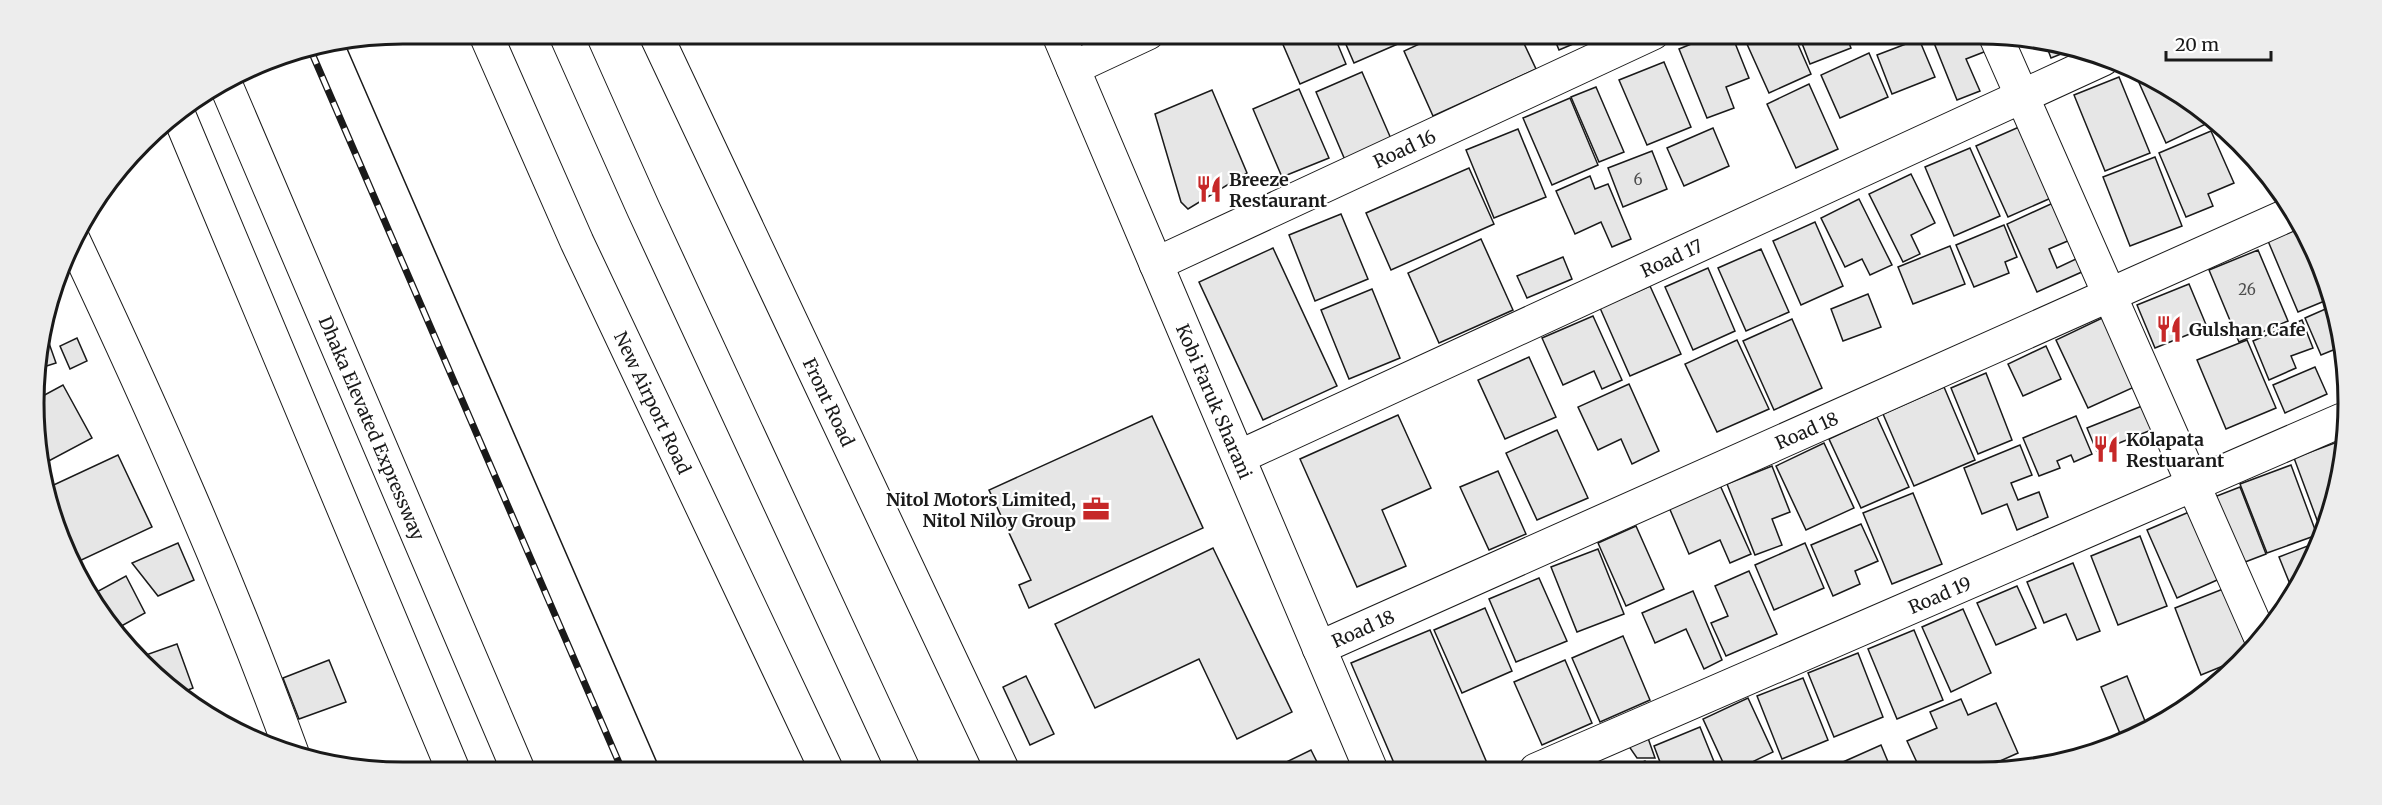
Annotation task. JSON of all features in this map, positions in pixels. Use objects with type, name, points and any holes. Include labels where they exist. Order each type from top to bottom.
[{"type":"main road","name":"New Airport Road","points":[[490,44],[577,242],[823,762]]},
{"type":"main road","points":[[570,44],[648,219],[900,762]]},
{"type":"main road","name":"Front Road","points":[[660,44],[999,762]]},
{"type":"main road","name":"Kobi Faruk Sharani","points":[[1063,44],[1368,762]]},
{"type":"main road","points":[[1073,68],[1124,44]]},
{"type":"main road","name":"Road 16","points":[[1156,264],[1629,44]]},
{"type":"main road","points":[[1999,44],[2257,629]]},
{"type":"main road","name":"Road 17","points":[[1239,457],[2095,63]]},
{"type":"main road","name":"Dhaka Elevated Expressway","points":[[228,89],[515,762]]},
{"type":"main road","points":[[181,120],[450,762]]},
{"type":"main road","name":"Road 18","points":[[1319,648],[2286,216]]},
{"type":"main road","points":[[78,250],[150,403],[255,649],[288,742]]},
{"type":"main road","name":"Road 19","points":[[1554,762],[2338,422]]},
{"type":"building","points":[[1283,44],[1338,44],[1346,64],[1300,84]]},
{"type":"building","points":[[1346,44],[1398,44],[1354,63]]},
{"type":"building","points":[[1419,44],[1524,44],[1536,69],[1433,116],[1404,51]]},
{"type":"building","points":[[1557,44],[1573,44],[1559,50]]},
{"type":"building","points":[[1691,44],[1735,44],[1749,78],[1726,87],[1734,108],[1707,118],[1679,49]]},
{"type":"building","points":[[1747,44],[1798,44],[1811,74],[1769,93]]},
{"type":"building","points":[[1802,44],[1849,44],[1851,48],[1810,64]]},
{"type":"building","points":[[1906,44],[1921,44],[1935,77],[1892,94],[1877,55]]},
{"type":"building","points":[[1934,44],[1986,44],[1989,50],[1966,59],[1980,91],[1957,100]]},
{"type":"building","points":[[2048,50],[2063,53],[2051,58]]},
{"type":"building","points":[[1869,53],[1888,97],[1840,118],[1821,75]]},
{"type":"building","points":[[1664,62],[1691,127],[1647,145],[1619,80]]},
{"type":"building","points":[[1362,72],[1392,141],[1345,160],[1316,92]]},
{"type":"building","points":[[2119,77],[2150,153],[2105,171],[2074,95]]},
{"type":"building","points":[[2138,81],[2179,104],[2205,124],[2166,143]]},
{"type":"building","points":[[1809,84],[1838,149],[1796,168],[1767,104]]},
{"type":"building","points":[[1596,87],[1624,152],[1599,162],[1571,97]]},
{"type":"building","points":[[1299,89],[1329,158],[1282,177],[1253,109]]},
{"type":"building","points":[[1212,90],[1247,173],[1188,209],[1181,202],[1155,114]]},
{"type":"building","points":[[1570,98],[1598,165],[1552,185],[1523,118]]},
{"type":"building","points":[[2019,127],[2051,198],[2008,217],[1976,146]]},
{"type":"building","points":[[1713,128],[1729,166],[1684,186],[1667,148]]},
{"type":"building","points":[[1518,129],[1546,197],[1494,218],[1466,150]]},
{"type":"building","points":[[2211,131],[2234,183],[2208,194],[2213,206],[2186,217],[2159,153]]},
{"type":"building","points":[[1970,148],[2000,216],[1954,236],[1925,167]]},
{"type":"building","points":[[1652,151],[1667,189],[1623,207],[1608,168]]},
{"type":"building","points":[[2155,157],[2182,226],[2130,246],[2103,177]]},
{"type":"building","points":[[1469,168],[1494,224],[1391,270],[1366,213]]},
{"type":"building","points":[[1911,174],[1935,223],[1911,235],[1920,254],[1903,262],[1869,194]]},
{"type":"building","points":[[1590,176],[1595,189],[1608,184],[1631,239],[1612,247],[1601,222],[1575,234],[1556,191]]},
{"type":"building","points":[[1859,199],[1892,265],[1870,275],[1862,259],[1845,267],[1821,218]]},
{"type":"building","points":[[2053,203],[2070,240],[2049,249],[2057,268],[2078,258],[2084,271],[2037,292],[2007,224]]},
{"type":"building","points":[[1341,214],[1368,279],[1315,301],[1289,235]]},
{"type":"building","points":[[1815,222],[1843,286],[1801,305],[1773,241]]},
{"type":"building","points":[[2004,225],[2017,257],[2005,262],[2009,273],[1974,287],[1956,245]]},
{"type":"building","points":[[2294,231],[2311,265],[2323,301],[2298,312],[2268,241]]},
{"type":"building","points":[[1481,239],[1513,310],[1439,343],[1408,273]]},
{"type":"building","points":[[1950,246],[1965,284],[1913,304],[1898,267]]},
{"type":"building","points":[[1273,248],[1337,386],[1263,420],[1199,282]]},
{"type":"building","points":[[1761,249],[1789,312],[1746,331],[1718,268]]},
{"type":"building","points":[[2258,250],[2288,321],[2239,342],[2209,270]]},
{"type":"building","points":[[1563,257],[1572,279],[1527,298],[1517,276]]},
{"type":"building","points":[[1708,268],[1735,331],[1693,350],[1665,287]]},
{"type":"building","points":[[2189,284],[2207,327],[2155,348],[2137,305]]},
{"type":"building","points":[[1650,286],[1681,354],[1630,376],[1600,308]]},
{"type":"building","points":[[1372,289],[1400,358],[1349,379],[1321,310]]},
{"type":"building","points":[[1868,294],[1881,327],[1843,341],[1831,309]]},
{"type":"building","points":[[2326,309],[2334,350],[2321,355],[2305,318]]},
{"type":"building","points":[[2119,310],[2152,379],[2088,408],[2056,340]]},
{"type":"building","points":[[1593,316],[1622,380],[1602,389],[1594,371],[1563,385],[1542,338]]},
{"type":"building","points":[[1792,319],[1822,388],[1774,410],[1743,341]]},
{"type":"building","points":[[2302,320],[2313,348],[2291,356],[2296,368],[2269,380],[2253,341]]},
{"type":"building","points":[[77,338],[87,361],[70,369],[60,346]]},
{"type":"building","points":[[1737,340],[1769,409],[1717,432],[1685,364]]},
{"type":"building","points":[[2247,340],[2276,408],[2226,429],[2197,360]]},
{"type":"building","points":[[49,342],[56,363],[46,366]]},
{"type":"building","points":[[2046,346],[2061,379],[2023,396],[2008,364]]},
{"type":"building","points":[[1529,357],[1556,417],[1505,439],[1478,380]]},
{"type":"building","points":[[2315,367],[2327,394],[2285,413],[2273,385]]},
{"type":"building","points":[[1986,373],[2012,440],[1978,454],[1951,388]]},
{"type":"building","points":[[1629,384],[1659,451],[1632,464],[1621,439],[1598,450],[1578,407]]},
{"type":"building","points":[[63,385],[92,438],[49,461],[44,426],[44,395]]},
{"type":"building","points":[[1944,387],[1975,460],[1914,486],[1883,414]]},
{"type":"building","points":[[2157,400],[2166,424],[2097,452],[2087,428]]},
{"type":"building","points":[[1398,415],[1431,488],[1382,510],[1406,566],[1357,587],[1300,459]]},
{"type":"building","name":"Nitol Motors Limited, Nitol Niloy Group","points":[[1152,416],[1203,528],[1029,608],[1019,585],[1031,580],[989,490]]},
{"type":"building","points":[[2076,416],[2092,454],[2074,462],[2071,455],[2057,461],[2060,468],[2039,476],[2023,438]]},
{"type":"building","points":[[1877,417],[1909,487],[1861,508],[1829,439]]},
{"type":"building","points":[[1557,430],[1588,498],[1537,520],[1506,453]]},
{"type":"building","points":[[1824,443],[1854,508],[1806,530],[1776,466]]},
{"type":"building","points":[[2336,443],[2332,473],[2318,522],[2294,458]]},
{"type":"building","points":[[2020,445],[2032,475],[2011,483],[2018,500],[2039,492],[2048,517],[2017,530],[2007,504],[1982,514],[1964,468]]},
{"type":"building","points":[[118,455],[152,527],[81,560],[71,540],[53,485]]},
{"type":"building","points":[[2291,465],[2315,529],[2312,537],[2267,553],[2240,484]]},
{"type":"building","points":[[1772,466],[1790,512],[1772,519],[1782,545],[1755,555],[1727,484]]},
{"type":"building","points":[[1498,471],[1526,534],[1489,550],[1460,487]]},
{"type":"building","points":[[1719,483],[1751,554],[1730,563],[1720,540],[1689,554],[1668,505]]},
{"type":"building","points":[[2240,487],[2266,554],[2232,567],[2204,501]]},
{"type":"building","points":[[1913,493],[1942,564],[1892,584],[1863,513]]},
{"type":"building","points":[[2196,509],[2226,576],[2177,598],[2147,530]]},
{"type":"building","points":[[1861,524],[1878,561],[1855,571],[1860,584],[1833,596],[1811,545]]},
{"type":"building","points":[[1636,526],[1664,589],[1626,606],[1598,543]]},
{"type":"building","points":[[2140,536],[2167,606],[2118,625],[2091,556]]},
{"type":"building","points":[[178,543],[194,580],[158,596],[132,563]]},
{"type":"building","points":[[1805,543],[1824,588],[1774,610],[1755,565]]},
{"type":"building","points":[[2308,546],[2289,583],[2279,557]]},
{"type":"building","points":[[1213,548],[1292,712],[1237,739],[1199,659],[1095,708],[1055,624]]},
{"type":"building","points":[[1598,549],[1624,614],[1577,632],[1551,567]]},
{"type":"building","points":[[2073,563],[2100,631],[2077,640],[2066,614],[2044,623],[2027,582]]},
{"type":"building","points":[[1749,571],[1777,634],[1726,656],[1711,623],[1728,616],[1715,586]]},
{"type":"building","points":[[126,576],[145,613],[122,626],[98,591]]},
{"type":"building","points":[[1539,578],[1567,641],[1516,662],[1489,599]]},
{"type":"building","points":[[2017,586],[2036,628],[1996,645],[1977,603]]},
{"type":"building","points":[[2223,589],[2245,643],[2222,666],[2201,675],[2175,608]]},
{"type":"building","points":[[1693,591],[1722,660],[1704,669],[1686,629],[1655,643],[1642,613]]},
{"type":"building","points":[[1485,608],[1512,671],[1462,693],[1434,630]]},
{"type":"building","points":[[1963,609],[1991,673],[1951,692],[1922,627]]},
{"type":"building","points":[[1430,630],[1487,762],[1394,762],[1351,663]]},
{"type":"building","points":[[1914,630],[1943,700],[1897,719],[1868,649]]},
{"type":"building","points":[[1623,636],[1650,700],[1600,722],[1572,658]]},
{"type":"building","points":[[177,644],[193,688],[188,690],[184,687],[148,654]]},
{"type":"building","points":[[1858,653],[1883,717],[1834,737],[1808,673]]},
{"type":"building","points":[[329,660],[346,702],[299,719],[283,678]]},
{"type":"building","points":[[1565,660],[1592,723],[1542,745],[1514,682]]},
{"type":"building","points":[[1026,676],[1054,734],[1030,745],[1003,687]]},
{"type":"building","points":[[2127,676],[2145,720],[2120,733],[2101,687]]},
{"type":"building","points":[[1803,678],[1828,740],[1782,759],[1757,696]]},
{"type":"building","points":[[1748,698],[1773,752],[1754,762],[1723,762],[1703,719]]},
{"type":"building","points":[[1961,699],[1968,715],[1996,703],[2018,753],[2000,761],[1917,762],[1907,741],[1937,728],[1930,712]]},
{"type":"building","points":[[1700,727],[1714,762],[1660,762],[1654,746]]},
{"type":"building","points":[[1648,738],[1655,758],[1637,758],[1628,745]]},
{"type":"building","points":[[1881,745],[1888,762],[1843,762]]},
{"type":"building","points":[[1311,750],[1317,762],[1286,762]]},
{"type":"tram line","points":[[347,48],[657,762]]},
{"type":"railway","points":[[313,55],[619,762]]},
{"type":"place","name":"Breeze Restaurant","points":[[1209,189]]},
{"type":"place","name":"Gulshan Cafe","points":[[2169,329]]},
{"type":"place","name":"Kolapata Restuarant","points":[[2106,449]]},
{"type":"place","name":"Nitol Motors Limited, Nitol Niloy Group","points":[[1096,509]]}]
